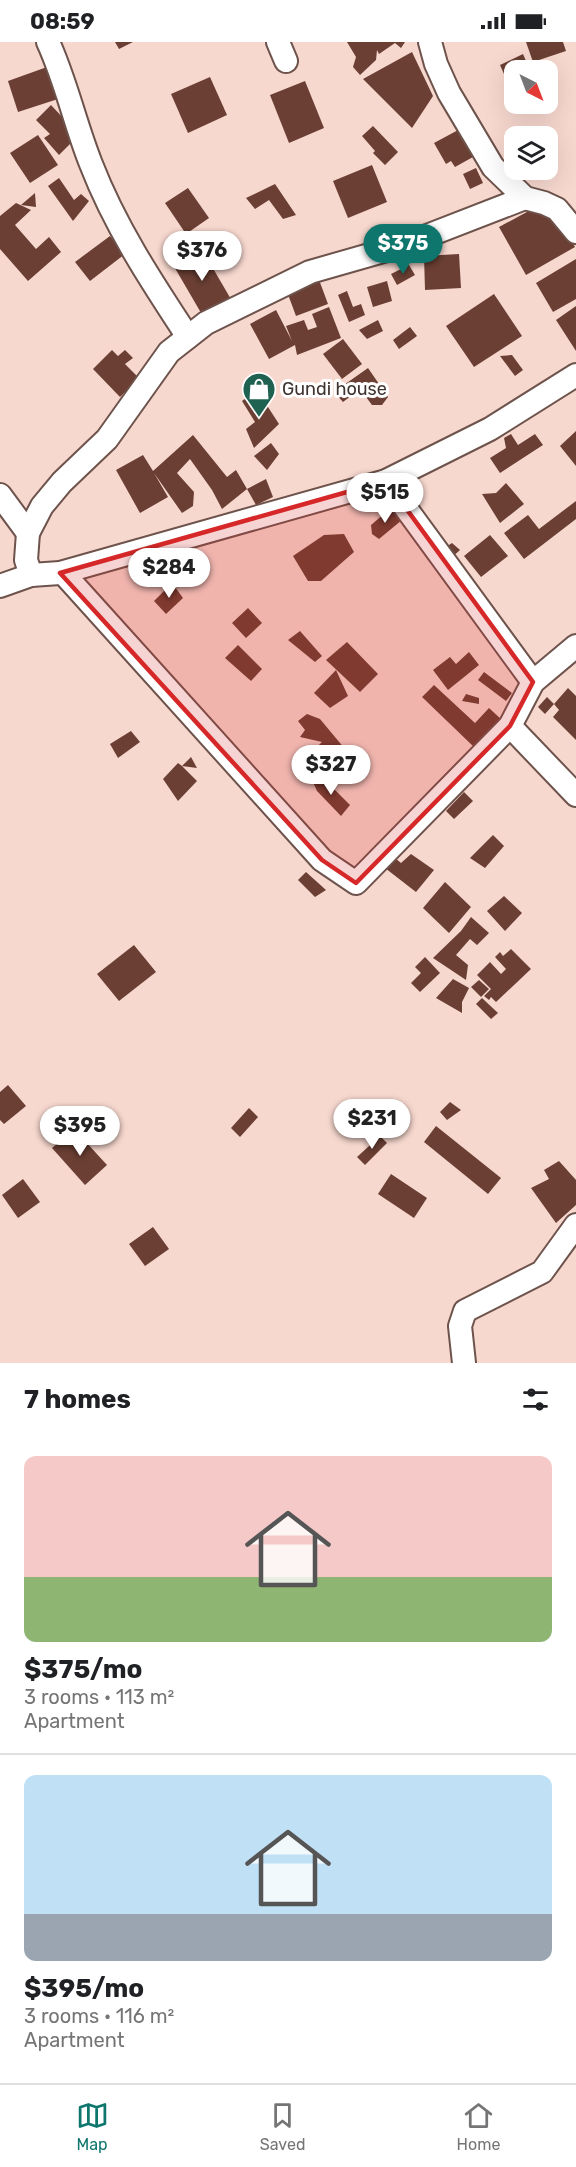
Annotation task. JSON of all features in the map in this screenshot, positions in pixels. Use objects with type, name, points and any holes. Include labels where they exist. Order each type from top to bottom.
[{"type":"street","points":[[48,42],[90,162],[111,211],[128,244],[188,337]]},
{"type":"street","points":[[430,42],[436,64],[468,127],[493,167],[525,198],[557,209],[576,232]]},
{"type":"street","points":[[31,575],[26,560],[28,533],[42,506],[62,482],[107,439],[169,352],[206,323],[310,272],[401,246],[525,198]]},
{"type":"street","points":[[0,586],[31,575],[60,573],[386,481],[490,429],[576,375]]},
{"type":"street","points":[[386,481],[533,682]]},
{"type":"street","points":[[0,495],[28,533]]},
{"type":"street","points":[[60,573],[64,574],[322,860],[356,883],[510,726],[533,682],[576,646]]},
{"type":"street","points":[[510,726],[576,795]]},
{"type":"street","points":[[464,1363],[460,1326],[465,1311],[542,1272],[576,1225]]},
{"type":"highlighted area","points":[[386,481],[533,682],[510,726],[356,883],[322,860],[60,573]]},
{"type":"building","points":[[115,42],[133,42],[119,49]]},
{"type":"building","points":[[347,42],[405,42],[401,48],[395,43],[379,54],[377,50],[376,60],[360,75],[353,67],[356,57]]},
{"type":"building","points":[[526,42],[563,42],[566,51],[532,60]]},
{"type":"building","points":[[412,52],[433,96],[412,128],[363,79]]},
{"type":"building","points":[[523,54],[526,60],[510,60]]},
{"type":"building","points":[[47,67],[58,99],[18,112],[8,81]]},
{"type":"building","points":[[210,77],[227,115],[188,133],[171,94]]},
{"type":"building","points":[[305,81],[324,128],[289,143],[270,95]]},
{"type":"building","points":[[51,105],[79,135],[59,155],[44,138],[50,134],[36,120]]},
{"type":"building","points":[[373,126],[398,152],[385,165],[373,153],[375,151],[362,136]]},
{"type":"building","points":[[460,129],[473,157],[455,167],[451,161],[446,164],[434,143]]},
{"type":"building","points":[[38,135],[58,165],[30,183],[10,153]]},
{"type":"building","points":[[372,165],[387,202],[348,218],[333,181]]},
{"type":"building","points":[[476,168],[483,183],[470,189],[463,174]]},
{"type":"building","points":[[59,178],[74,200],[81,194],[89,201],[73,221],[48,186]]},
{"type":"building","points":[[275,184],[296,215],[283,219],[269,200],[255,209],[246,198]]},
{"type":"building","points":[[188,188],[209,218],[186,234],[165,203]]},
{"type":"building","points":[[35,193],[36,207],[21,205]]},
{"type":"building","points":[[549,200],[575,247],[526,275],[499,227]]},
{"type":"building","points":[[16,203],[31,210],[15,225],[36,249],[49,237],[61,252],[28,281],[0,249],[0,216]]},
{"type":"building","points":[[110,236],[125,254],[90,281],[75,262]]},
{"type":"building","points":[[200,246],[232,301],[204,318],[172,263]]},
{"type":"building","points":[[459,254],[461,288],[425,290],[424,256]]},
{"type":"building","points":[[576,259],[576,299],[553,312],[536,283]]},
{"type":"building","points":[[409,265],[415,275],[397,285],[391,274]]},
{"type":"building","points":[[318,277],[328,304],[296,316],[286,289]]},
{"type":"building","points":[[387,281],[392,301],[373,307],[367,287]]},
{"type":"building","points":[[347,291],[353,307],[361,304],[365,315],[349,322],[338,295]]},
{"type":"building","points":[[494,294],[522,336],[474,367],[446,326]]},
{"type":"building","points":[[576,306],[576,351],[556,320]]},
{"type":"building","points":[[329,307],[341,338],[297,355],[295,345],[269,359],[250,324],[276,310],[292,341],[286,326],[304,320],[308,330],[317,327],[312,314]]},
{"type":"building","points":[[378,320],[383,331],[367,339],[359,330]]},
{"type":"building","points":[[410,327],[417,336],[399,349],[393,340]]},
{"type":"building","points":[[343,339],[362,364],[342,379],[323,354]]},
{"type":"building","points":[[112,350],[118,356],[125,350],[133,358],[125,364],[139,378],[120,397],[93,369]]},
{"type":"building","points":[[512,355],[523,370],[515,376],[500,356]]},
{"type":"building","points":[[368,368],[388,397],[382,405],[372,405],[360,389],[343,402],[334,392]]},
{"type":"building","points":[[257,390],[279,424],[254,448],[246,429],[255,422],[242,401]]},
{"type":"building","points":[[576,431],[576,466],[560,446]]},
{"type":"building","points":[[511,434],[518,445],[535,434],[543,445],[500,473],[490,458],[506,448],[504,438]]},
{"type":"building","points":[[193,435],[227,477],[236,470],[247,489],[222,509],[212,490],[190,459],[177,473],[194,492],[193,506],[182,513],[154,473],[168,497],[140,513],[116,470],[143,455],[153,471]]},
{"type":"building","points":[[271,443],[279,454],[267,470],[254,456]]},
{"type":"building","points":[[266,479],[273,497],[256,505],[247,489]]},
{"type":"building","points":[[506,483],[524,504],[500,523],[482,494],[496,493]]},
{"type":"building","points":[[576,501],[576,519],[524,559],[504,533],[528,515],[539,529]]},
{"type":"building","points":[[391,508],[402,520],[379,539],[372,534],[371,525]]},
{"type":"building","points":[[344,534],[354,552],[321,581],[308,581],[293,556],[324,535]]},
{"type":"building","points":[[490,535],[508,556],[481,577],[464,556]]},
{"type":"building","points":[[452,543],[460,550],[451,558],[446,547]]},
{"type":"building","points":[[172,583],[183,598],[166,614],[154,601]]},
{"type":"building","points":[[248,608],[262,623],[246,638],[232,623]]},
{"type":"building","points":[[300,631],[322,656],[315,662],[288,640]]},
{"type":"building","points":[[347,642],[378,674],[360,692],[326,660]]},
{"type":"building","points":[[238,645],[262,669],[251,681],[225,658]]},
{"type":"building","points":[[469,652],[479,665],[448,690],[433,670],[450,657],[456,664]]},
{"type":"building","points":[[336,670],[348,696],[330,708],[314,693]]},
{"type":"building","points":[[484,672],[512,693],[506,701],[478,680]]},
{"type":"building","points":[[434,685],[475,723],[489,708],[502,720],[475,748],[422,697]]},
{"type":"building","points":[[568,688],[576,696],[576,740],[553,717],[559,710],[554,704]]},
{"type":"building","points":[[466,694],[479,698],[479,704],[462,701]]},
{"type":"building","points":[[547,697],[554,704],[545,714],[538,707]]},
{"type":"building","points":[[307,714],[320,719],[345,749],[323,770],[305,758],[322,742],[300,737],[305,730],[298,721]]},
{"type":"building","points":[[131,731],[140,742],[118,758],[110,744]]},
{"type":"building","points":[[191,757],[197,768],[182,766]]},
{"type":"building","points":[[178,763],[197,781],[178,801],[163,779]]},
{"type":"building","points":[[321,776],[350,805],[341,816],[317,791],[313,782]]},
{"type":"building","points":[[464,792],[473,801],[454,819],[446,811]]},
{"type":"building","points":[[493,835],[504,846],[485,868],[470,858]]},
{"type":"building","points":[[411,854],[434,870],[416,892],[385,868],[395,858],[401,863]]},
{"type":"building","points":[[306,872],[326,890],[315,897],[298,880]]},
{"type":"building","points":[[445,882],[471,907],[449,933],[423,908]]},
{"type":"building","points":[[504,896],[522,913],[505,931],[487,911]]},
{"type":"building","points":[[471,917],[489,933],[477,945],[470,939],[456,955],[468,965],[466,980],[433,958],[461,931]]},
{"type":"building","points":[[134,945],[156,972],[119,1001],[97,974]]},
{"type":"building","points":[[511,949],[531,969],[496,1002],[491,997],[489,1000],[484,996],[491,989],[477,975],[490,962],[501,974],[506,969],[495,957],[500,952],[503,956]]},
{"type":"building","points":[[425,957],[440,973],[420,992],[411,983],[421,973],[415,967]]},
{"type":"building","points":[[453,979],[469,988],[462,1002],[462,1013],[436,998]]},
{"type":"building","points":[[479,980],[489,989],[481,997],[471,987]]},
{"type":"building","points":[[482,998],[498,1013],[491,1019],[476,1004]]},
{"type":"building","points":[[8,1085],[26,1106],[4,1124],[0,1120],[0,1092]]},
{"type":"building","points":[[450,1102],[461,1110],[447,1120],[440,1112]]},
{"type":"building","points":[[249,1108],[258,1117],[240,1137],[231,1128]]},
{"type":"building","points":[[436,1126],[501,1178],[488,1194],[424,1142]]},
{"type":"building","points":[[74,1129],[107,1165],[85,1185],[52,1148]]},
{"type":"building","points":[[380,1136],[387,1143],[365,1165],[357,1157]]},
{"type":"building","points":[[559,1161],[576,1180],[576,1205],[556,1223],[531,1188],[549,1179],[544,1170]]},
{"type":"building","points":[[391,1174],[427,1198],[414,1218],[378,1194]]},
{"type":"building","points":[[23,1179],[40,1202],[18,1218],[2,1195]]},
{"type":"building","points":[[153,1227],[169,1249],[145,1266],[129,1244]]},
{"type":"place","name":"Gundi house","points":[[259,418]]}]
